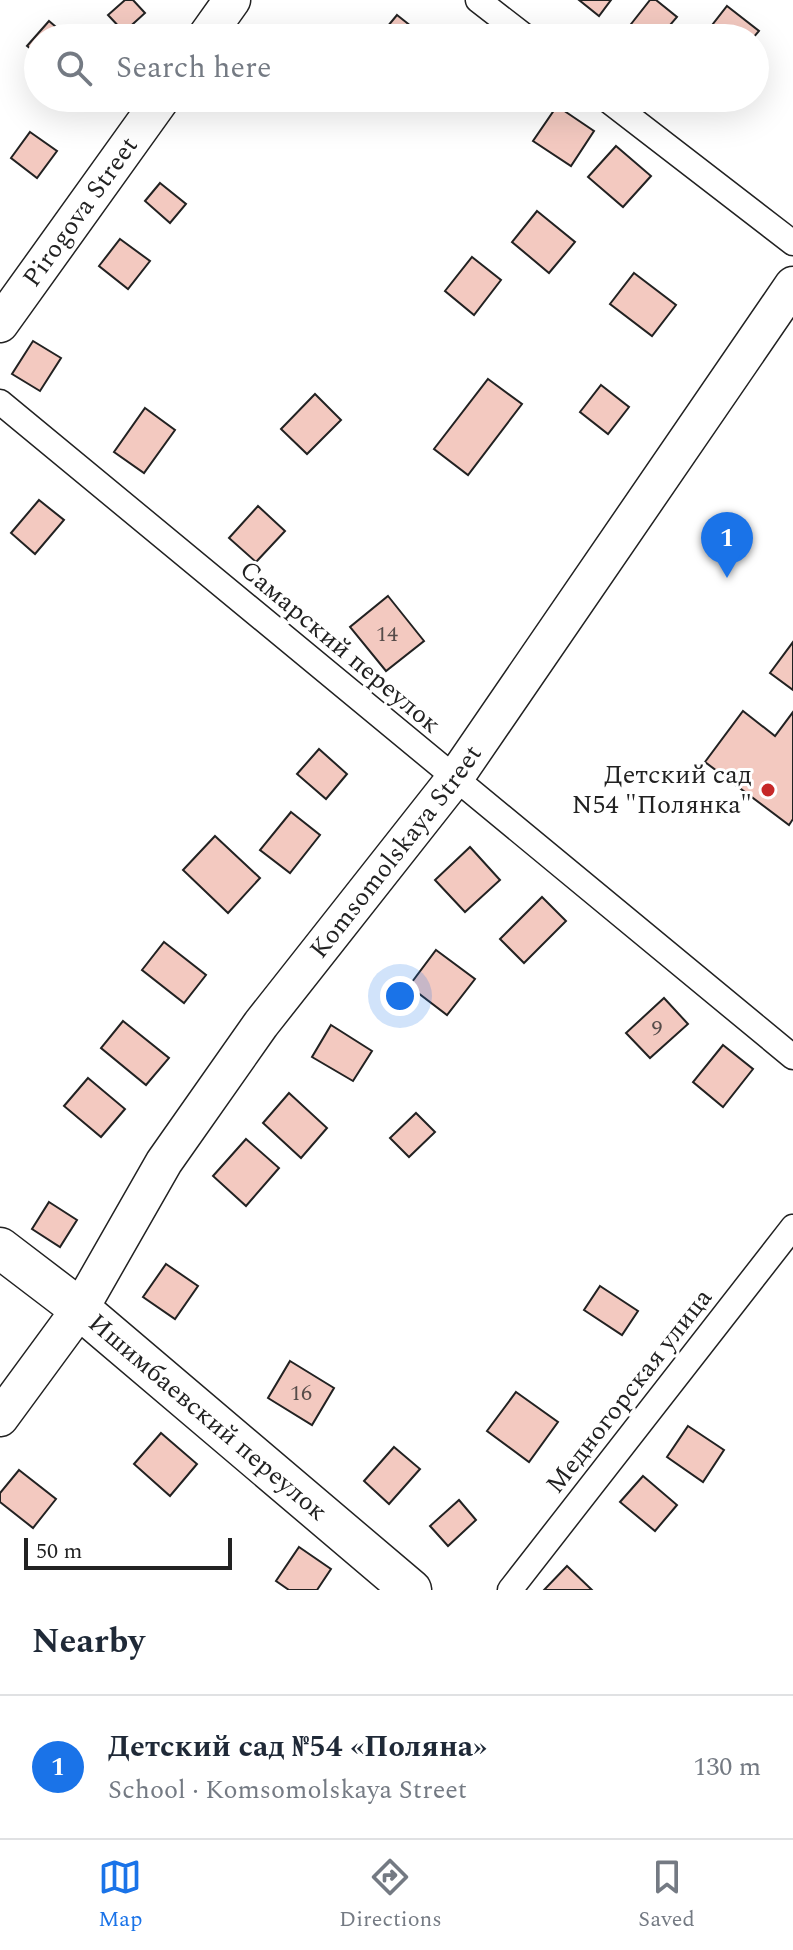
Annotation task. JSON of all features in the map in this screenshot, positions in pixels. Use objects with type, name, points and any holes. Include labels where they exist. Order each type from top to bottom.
[{"type":"main road","points":[[215,24],[232,0]]},
{"type":"main road","name":"Pirogova Street","points":[[0,324],[152,112]]},
{"type":"main road","name":"Komsomolskaya Street","points":[[0,1418],[80,1309],[164,1162],[261,1024],[455,778],[793,285]]},
{"type":"main road","name":"Ишимбаевский переулок","points":[[0,1248],[80,1309],[411,1590]]},
{"type":"street","points":[[478,0],[509,24]]},
{"type":"street","points":[[623,112],[793,243]]},
{"type":"street","name":"Самарский переулок","points":[[0,402],[793,1057]]},
{"type":"street","name":"Медногорская улица","points":[[510,1590],[793,1227]]},
{"type":"building","points":[[125,0],[133,0],[145,13],[133,24],[116,24],[108,15]]},
{"type":"building","points":[[579,0],[611,0],[599,16]]},
{"type":"building","points":[[650,0],[656,0],[677,17],[671,24],[631,24]]},
{"type":"building","points":[[727,6],[750,24],[713,24]]},
{"type":"building","points":[[397,15],[408,24],[390,24]]},
{"type":"building","points":[[553,112],[566,112],[594,131],[571,166],[533,141]]},
{"type":"building","points":[[30,132],[57,151],[37,178],[11,158]]},
{"type":"building","points":[[616,146],[651,176],[623,207],[588,177]]},
{"type":"building","points":[[160,183],[186,204],[170,223],[145,201]]},
{"type":"building","points":[[537,211],[575,242],[549,273],[512,242]]},
{"type":"building","points":[[120,239],[150,261],[128,289],[99,266]]},
{"type":"building","points":[[472,257],[501,280],[474,315],[445,291]]},
{"type":"building","points":[[634,273],[676,305],[652,336],[610,304]]},
{"type":"building","points":[[33,341],[61,358],[40,391],[12,374]]},
{"type":"building","points":[[488,379],[522,404],[468,475],[434,449]]},
{"type":"building","points":[[601,385],[629,407],[608,434],[580,412]]},
{"type":"building","points":[[315,394],[341,420],[307,454],[281,429]]},
{"type":"building","points":[[145,408],[175,430],[144,473],[114,452]]},
{"type":"building","points":[[39,500],[64,520],[35,554],[11,533]]},
{"type":"building","points":[[258,506],[285,531],[256,562],[229,538]]},
{"type":"building","points":[[388,596],[424,641],[386,671],[350,627]]},
{"type":"building","points":[[793,642],[793,690],[770,673]]},
{"type":"building","name":"Детский сад N54 \"Полянка\"","points":[[743,711],[775,736],[793,712],[793,819],[789,825],[705,762]]},
{"type":"building","points":[[319,749],[347,774],[326,799],[297,774]]},
{"type":"building","points":[[291,812],[320,835],[290,873],[260,850]]},
{"type":"building","points":[[215,836],[260,878],[228,913],[183,870]]},
{"type":"building","points":[[470,847],[500,880],[465,912],[435,880]]},
{"type":"building","points":[[542,897],[566,921],[524,963],[500,939]]},
{"type":"building","points":[[164,942],[206,975],[184,1003],[142,970]]},
{"type":"building","points":[[436,950],[475,979],[447,1015],[409,986]]},
{"type":"building","points":[[664,998],[688,1024],[650,1058],[626,1033]]},
{"type":"building","points":[[123,1021],[169,1058],[146,1085],[101,1048]]},
{"type":"building","points":[[331,1025],[372,1051],[353,1081],[312,1057]]},
{"type":"building","points":[[723,1045],[753,1069],[723,1107],[693,1082]]},
{"type":"building","points":[[88,1078],[125,1109],[101,1137],[64,1106]]},
{"type":"building","points":[[289,1093],[327,1128],[301,1158],[263,1123]]},
{"type":"building","points":[[416,1113],[435,1132],[409,1157],[390,1138]]},
{"type":"building","points":[[246,1139],[279,1168],[246,1206],[213,1176]]},
{"type":"building","points":[[49,1202],[77,1220],[60,1247],[32,1229]]},
{"type":"building","points":[[166,1264],[198,1286],[175,1319],[143,1297]]},
{"type":"building","points":[[600,1286],[638,1311],[622,1335],[584,1310]]},
{"type":"building","points":[[290,1361],[334,1388],[312,1425],[268,1398]]},
{"type":"building","points":[[516,1392],[558,1422],[529,1462],[487,1431]]},
{"type":"building","points":[[688,1426],[724,1450],[703,1482],[667,1457]]},
{"type":"building","points":[[161,1433],[197,1464],[170,1496],[134,1464]]},
{"type":"building","points":[[394,1447],[420,1469],[389,1504],[364,1481]]},
{"type":"building","points":[[19,1470],[56,1499],[33,1528],[0,1502],[0,1493]]},
{"type":"building","points":[[643,1476],[677,1505],[655,1531],[620,1502]]},
{"type":"building","points":[[459,1500],[476,1520],[448,1546],[430,1526]]},
{"type":"building","points":[[299,1547],[331,1569],[317,1590],[289,1590],[276,1581]]},
{"type":"building","points":[[567,1566],[592,1590],[544,1590]]},
{"type":"place","name":"Детский сад №54 «Поляна»","points":[[727,578]]},
{"type":"place","name":"Детский сад N54 \"Полянка\"","points":[[768,790]]}]
